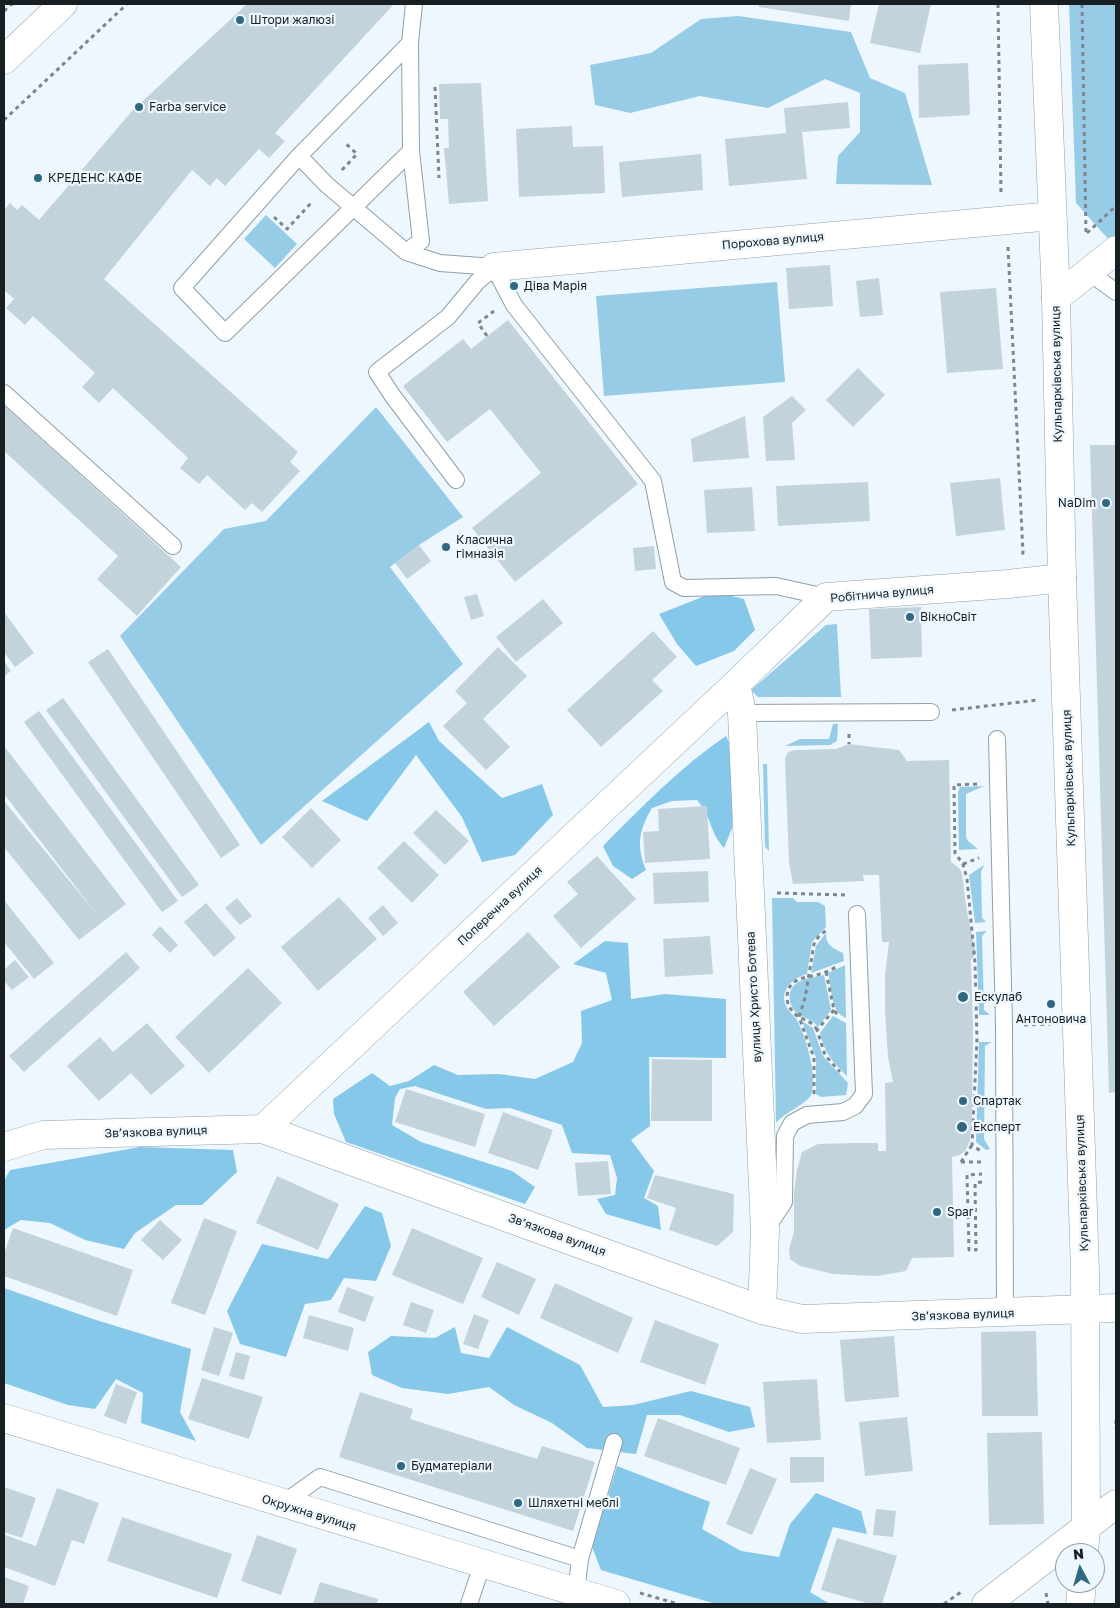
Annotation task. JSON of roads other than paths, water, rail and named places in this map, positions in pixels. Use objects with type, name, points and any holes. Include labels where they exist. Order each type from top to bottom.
[{"type":"street","points":[[4,60],[63,4]]},
{"type":"street","name":"Кульпарківська вулиця","points":[[1044,4],[1056,298],[1062,578],[1085,1262],[1085,1543]]},
{"type":"street","name":"Порохова вулиця","points":[[494,266],[1052,216]]},
{"type":"street","points":[[1056,298],[1090,273],[1116,250]]},
{"type":"street","name":"Робітнича вулиця","points":[[736,684],[826,597],[1008,584],[1062,578]]},
{"type":"street","name":"вулиця Христо Ботева","points":[[736,684],[742,714],[764,1231],[762,1310]]},
{"type":"street","name":"Поперечна вулиця","points":[[263,1129],[736,684]]},
{"type":"street","name":"Звʼязкова вулиця","points":[[4,1147],[43,1135],[263,1129],[762,1310],[802,1319],[1005,1314],[1116,1308]]},
{"type":"street","name":"Окружна вулиця","points":[[4,1418],[482,1565],[616,1604]]},
{"type":"street","points":[[977,1596],[1086,1526],[1116,1504]]},
{"type":"lane","points":[[406,252],[421,242],[411,151],[410,43],[414,4]]},
{"type":"lane","points":[[410,43],[299,156],[182,288],[225,333],[411,151]]},
{"type":"lane","points":[[299,156],[353,207],[406,252],[440,263],[494,266]]},
{"type":"lane","points":[[456,480],[377,372],[448,317],[477,282],[494,266]]},
{"type":"lane","points":[[494,266],[514,305],[653,480],[673,582],[684,588],[776,586],[826,597]]},
{"type":"lane","points":[[1090,273],[1116,292]]},
{"type":"lane","points":[[4,393],[172,546]]},
{"type":"lane","points":[[742,714],[932,712]]},
{"type":"lane","points":[[997,739],[1004,1025],[1005,1314]]},
{"type":"lane","points":[[764,1231],[784,1202],[785,1136],[792,1123],[807,1115],[843,1112],[855,1106],[864,1094],[857,914]]},
{"type":"lane","points":[[576,1592],[580,1559],[614,1442]]},
{"type":"lane","points":[[282,1504],[320,1477],[580,1559]]},
{"type":"lane","points":[[468,1604],[482,1565]]},
{"type":"place","name":"Штори жалюзі","points":[[240,20]]},
{"type":"place","name":"Farba service","points":[[139,107]]},
{"type":"place","name":"КРЕДЕНС КАФЕ","points":[[38,178]]},
{"type":"place","name":"Діва Марія","points":[[514,286]]},
{"type":"place","name":"NaDim","points":[[1106,503]]},
{"type":"place","name":"Класична гімназія","points":[[446,547]]},
{"type":"place","name":"ВікноСвіт","points":[[910,617]]},
{"type":"place","name":"Ескулаб","points":[[963,997]]},
{"type":"place","name":"Антоновича","points":[[1051,1004]]},
{"type":"place","name":"Спартак","points":[[963,1101]]},
{"type":"place","name":"Експерт","points":[[962,1127]]},
{"type":"place","name":"Spar","points":[[937,1212]]},
{"type":"place","name":"Будматеріали","points":[[401,1466]]},
{"type":"place","name":"Шляхетні меблі","points":[[518,1503]]}]
